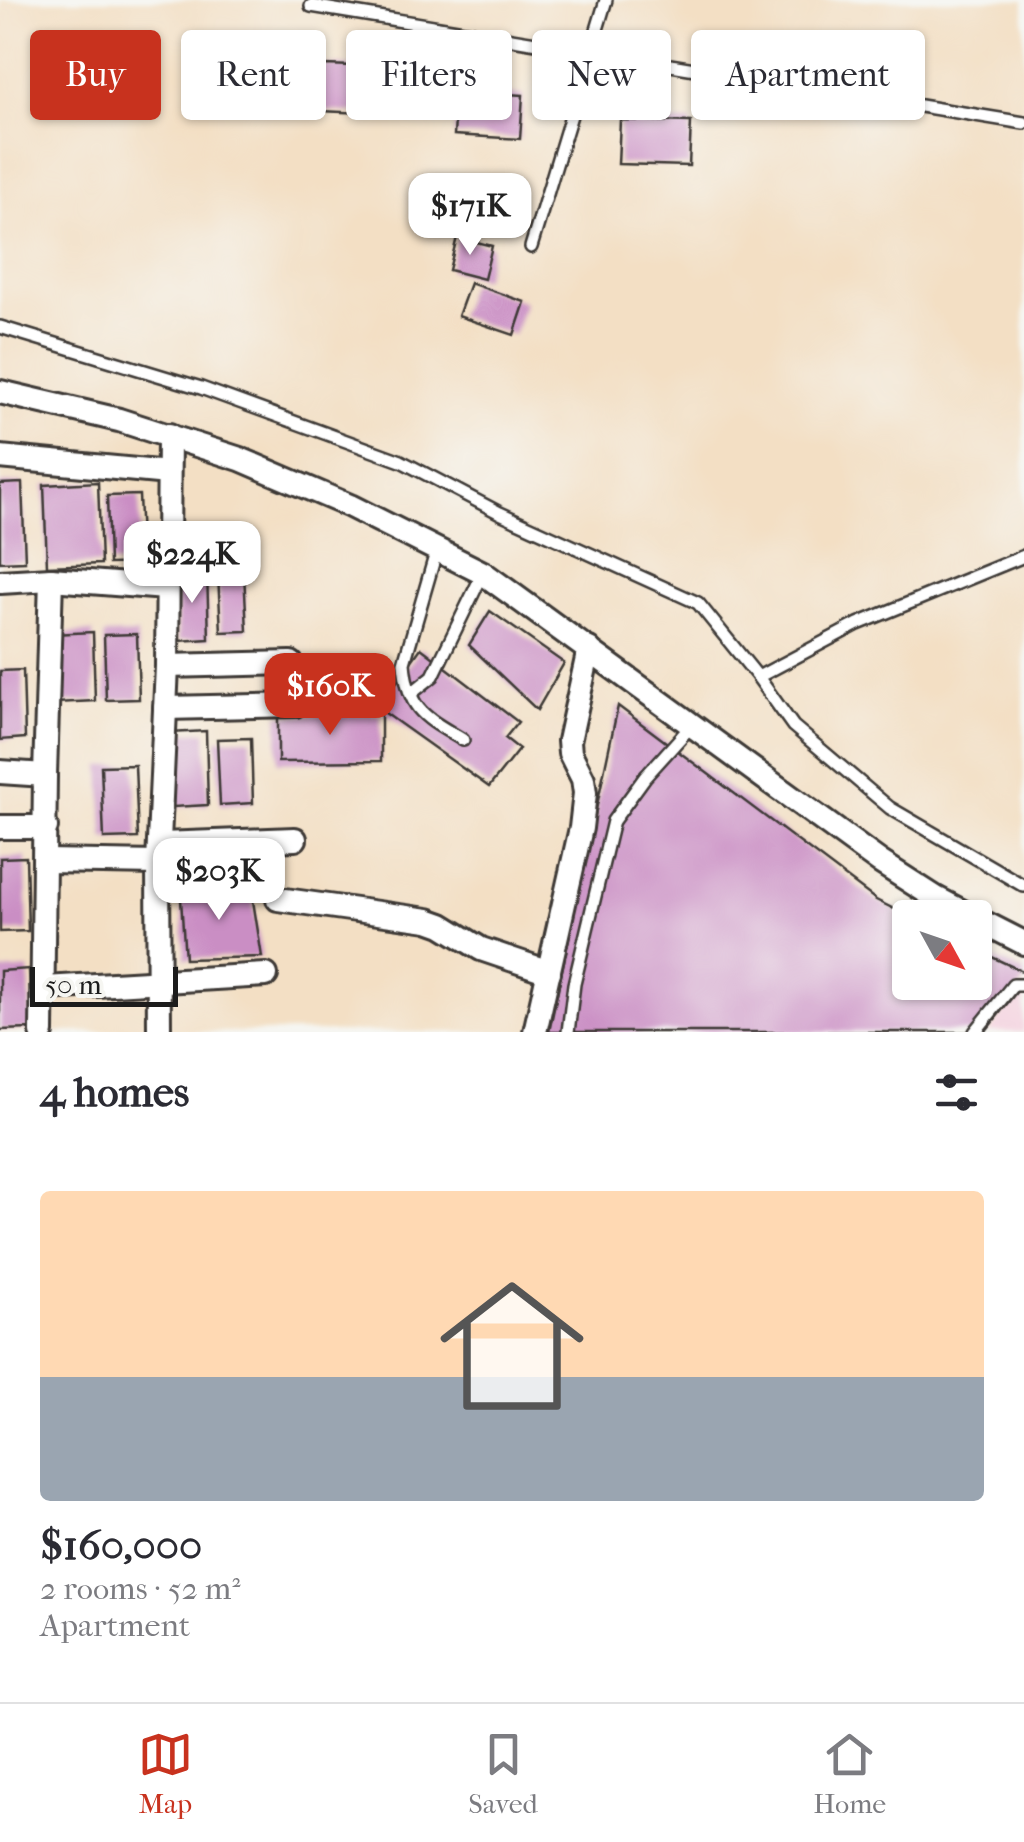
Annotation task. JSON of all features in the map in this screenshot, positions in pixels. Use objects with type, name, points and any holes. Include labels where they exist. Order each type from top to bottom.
[{"type":"street","points":[[0,392],[240,458],[350,506],[483,572],[880,862],[940,900]]},
{"type":"street","points":[[159,1032],[169,436]]},
{"type":"street","points":[[0,458],[168,473]]},
{"type":"street","points":[[0,582],[51,579],[166,588]]},
{"type":"street","points":[[42,1032],[51,579]]},
{"type":"street","points":[[535,1032],[580,828],[585,792],[569,742],[589,649]]},
{"type":"street","points":[[166,666],[291,663]]},
{"type":"street","points":[[165,708],[295,705]]},
{"type":"street","points":[[0,772],[45,775]]},
{"type":"street","points":[[0,827],[46,827]]},
{"type":"street","points":[[46,861],[295,839]]},
{"type":"street","points":[[278,899],[428,920],[481,950],[548,972]]},
{"type":"street","points":[[992,927],[1024,943]]},
{"type":"street","points":[[45,988],[266,975]]},
{"type":"lane","points":[[597,30],[606,0]]},
{"type":"lane","points":[[311,6],[532,42]]},
{"type":"lane","points":[[671,65],[1024,123]]},
{"type":"lane","points":[[531,247],[569,120]]},
{"type":"lane","points":[[0,327],[201,388],[401,461],[500,513],[698,603],[793,726],[890,808],[1024,886]]},
{"type":"lane","points":[[437,550],[404,663],[405,677],[416,709],[463,740]]},
{"type":"lane","points":[[758,677],[858,624],[1024,556]]},
{"type":"lane","points":[[413,692],[434,676],[483,572]]},
{"type":"lane","points":[[568,1032],[574,984],[613,821],[645,777],[692,725]]},
{"type":"lane","points":[[975,1032],[1013,985],[1024,985]]},
{"type":"shaded area","points":[[1024,986],[1024,1032],[989,1032]]},
{"type":"building","points":[[326,65],[346,66],[346,112],[326,111]]},
{"type":"building","points":[[512,94],[523,95],[520,139],[454,135],[455,120],[512,120]]},
{"type":"building","points":[[620,120],[691,122],[689,166],[618,164]]},
{"type":"building","points":[[457,237],[492,246],[484,279],[449,270]]},
{"type":"building","points":[[470,283],[525,302],[514,335],[458,316]]},
{"type":"building","points":[[98,482],[101,564],[47,566],[44,485]]},
{"type":"building","points":[[22,483],[25,561],[0,562],[0,484]]},
{"type":"building","points":[[139,495],[142,563],[109,564],[107,496]]},
{"type":"building","points":[[207,572],[209,639],[178,641],[175,574]]},
{"type":"building","points":[[244,573],[247,631],[221,632],[218,575]]},
{"type":"building","points":[[490,611],[564,663],[537,710],[469,645]]},
{"type":"building","points":[[93,632],[95,701],[55,703],[52,634]]},
{"type":"building","points":[[137,634],[139,699],[106,700],[104,635]]},
{"type":"building","points":[[421,648],[518,722],[505,738],[519,749],[489,787],[378,708]]},
{"type":"building","points":[[23,670],[25,738],[0,740],[0,671]]},
{"type":"building","points":[[618,706],[876,900],[892,908],[892,1000],[992,1000],[992,957],[1024,972],[1024,982],[985,1032],[549,1032]]},
{"type":"building","points":[[381,714],[381,761],[278,762],[278,715]]},
{"type":"building","points":[[206,731],[208,805],[173,807],[170,733]]},
{"type":"building","points":[[251,738],[253,803],[220,805],[217,739]]},
{"type":"building","points":[[135,765],[138,838],[104,839],[101,766]]},
{"type":"building","points":[[26,857],[28,931],[0,932],[0,858]]},
{"type":"building","points":[[180,884],[251,888],[262,957],[185,959]]},
{"type":"building","points":[[29,969],[31,1029],[0,1030],[0,971]]}]
